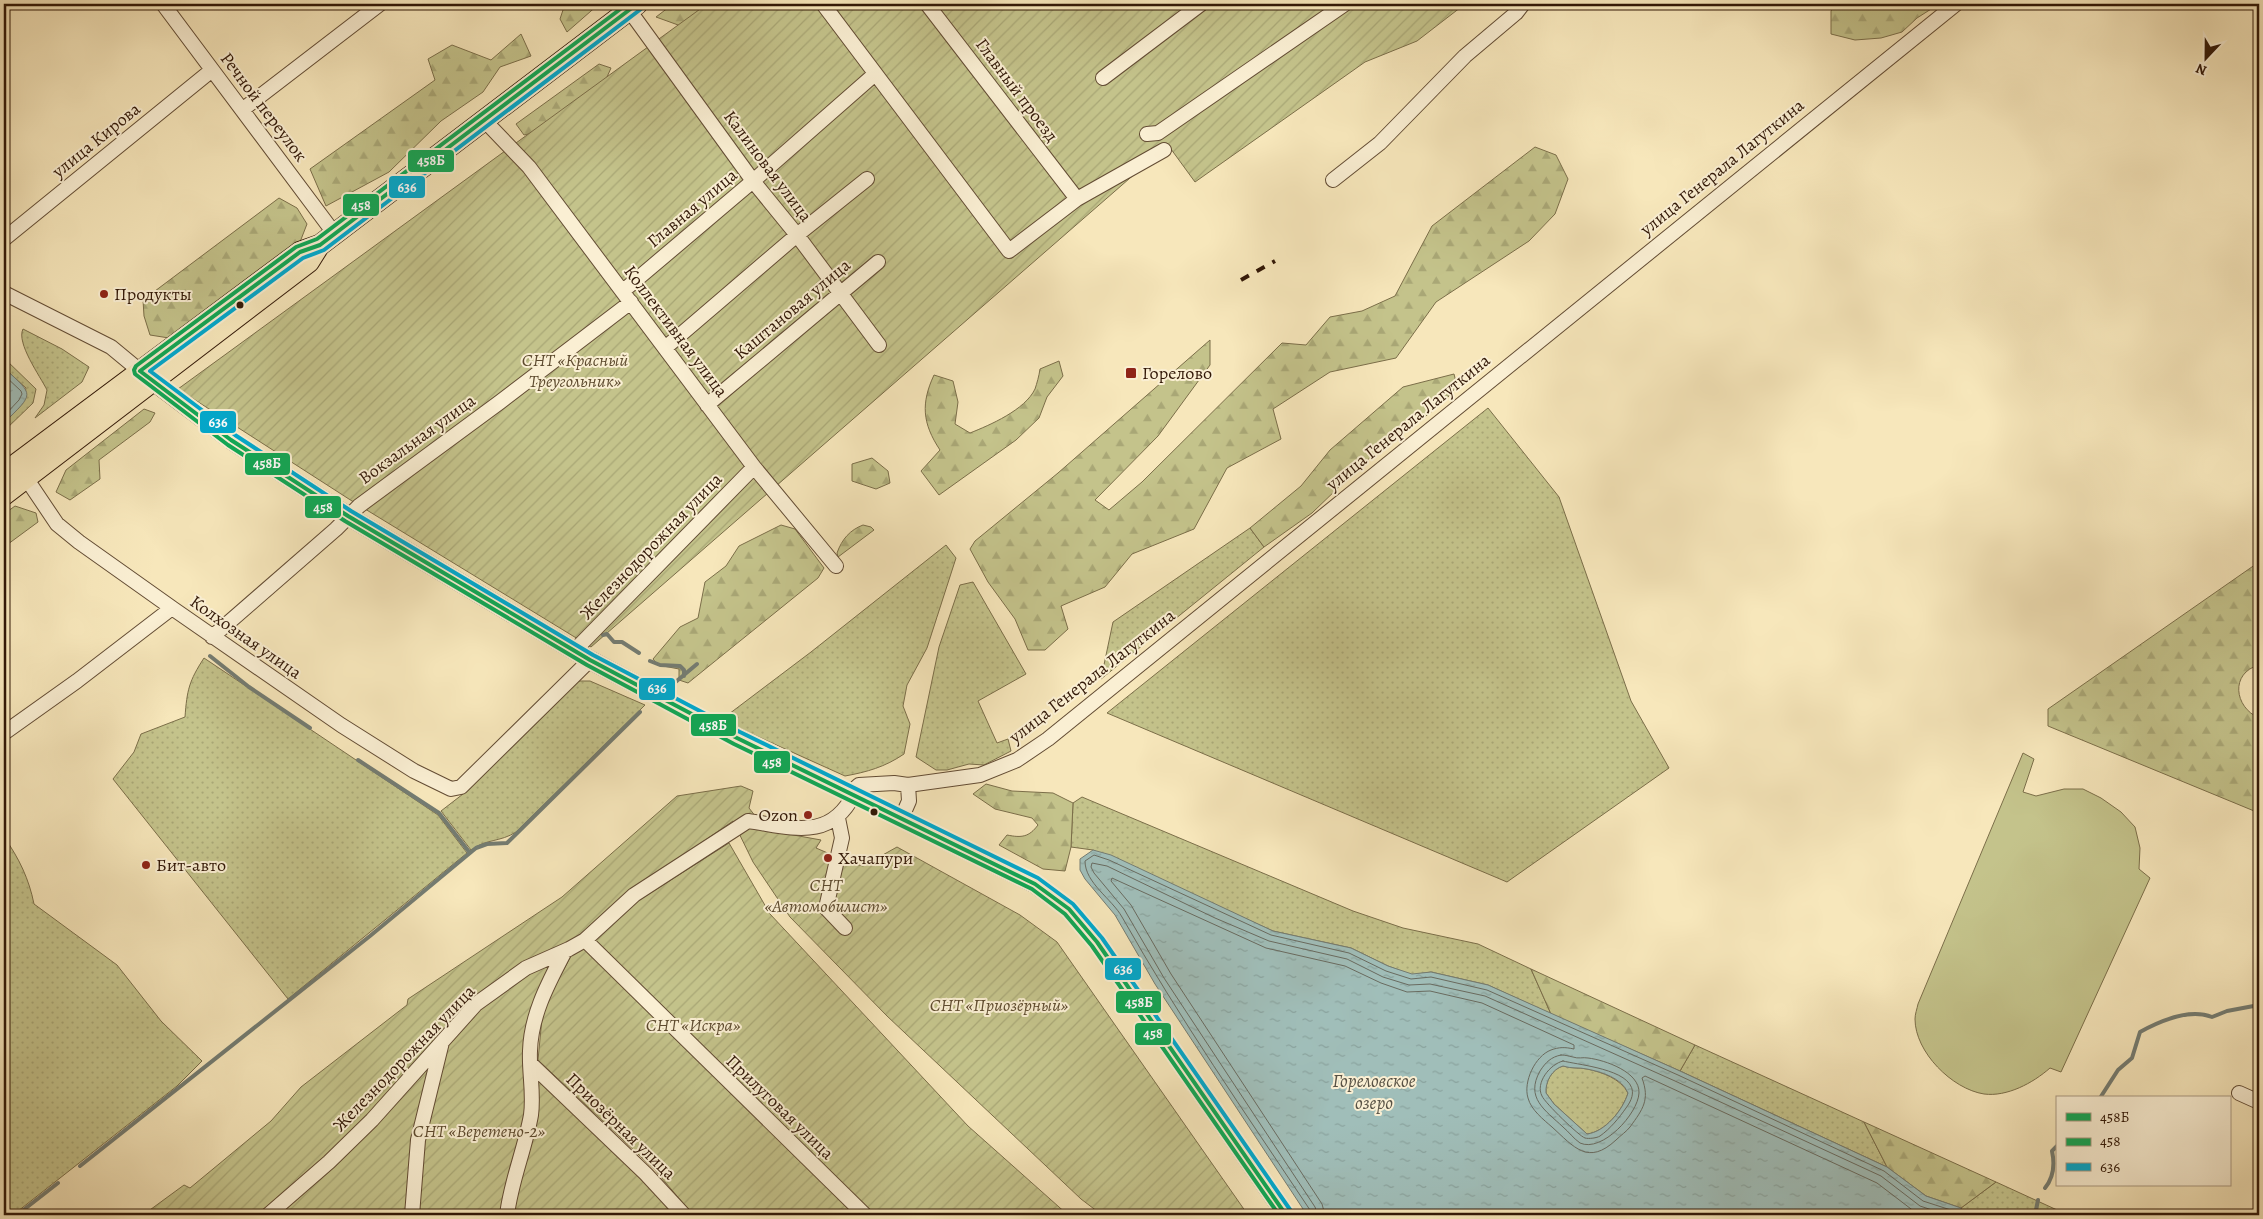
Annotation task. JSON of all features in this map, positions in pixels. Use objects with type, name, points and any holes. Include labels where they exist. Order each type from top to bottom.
[{"type":"highway","points":[[4,495],[300,252],[327,239],[633,7]]},
{"type":"highway","points":[[4,473],[146,377]]},
{"type":"main road","points":[[146,377],[231,440],[348,516],[574,651],[737,738],[1034,884],[1069,909],[1097,942],[1286,1215]]},
{"type":"street","name":"Речной переулок","points":[[163,4],[242,110],[327,239]]},
{"type":"street","points":[[242,110],[380,4]]},
{"type":"street","points":[[823,4],[1009,251],[1077,199],[1164,150]]},
{"type":"street","name":"Главный проезд","points":[[927,4],[1077,199]]},
{"type":"street","points":[[1103,78],[1201,4]]},
{"type":"street","points":[[1147,134],[1158,133],[1345,4]]},
{"type":"street","points":[[1333,180],[1380,143],[1466,56],[1516,13],[1523,4]]},
{"type":"street","name":"улица Генерала Лагуткина","points":[[852,794],[859,785],[894,783],[908,785],[980,776],[1017,760],[1048,739],[1956,4]]},
{"type":"street","name":"Калиновая улица","points":[[633,7],[753,181],[797,235],[879,345]]},
{"type":"street","name":"улица Кирова","points":[[4,239],[212,70]]},
{"type":"street","name":"Главная улица","points":[[627,297],[753,181],[876,74]]},
{"type":"street","name":"Коллективная улица","points":[[484,120],[529,167],[707,405],[836,566]]},
{"type":"street","points":[[665,348],[797,235],[866,179]]},
{"type":"street","name":"Каштановая улица","points":[[707,405],[878,262]]},
{"type":"street","points":[[4,292],[111,347],[146,377]]},
{"type":"street","name":"Вокзальная улица","points":[[212,637],[336,529],[358,506],[500,402],[627,297]]},
{"type":"street","name":"Железнодорожная улица","points":[[574,651],[754,466]]},
{"type":"street","points":[[26,478],[57,524],[79,542],[172,608]]},
{"type":"street","name":"Колхозная улица","points":[[4,732],[77,681],[172,608],[212,637],[414,772],[451,789],[461,787],[590,660]]},
{"type":"street","points":[[902,818],[909,801],[908,785]]},
{"type":"street","points":[[845,928],[826,908],[842,838],[838,818],[847,809],[852,794]]},
{"type":"street","name":"Железнодорожная улица","points":[[268,1215],[329,1162],[372,1120],[476,1004],[526,968],[565,951],[584,940],[634,896],[748,821],[804,829],[826,825],[838,818]]},
{"type":"street","name":"Прилуговая улица","points":[[584,940],[866,1215]]},
{"type":"street","points":[[507,1215],[509,1198],[530,1116],[533,1094],[530,1050],[539,1004],[565,951]]},
{"type":"street","points":[[412,1215],[418,1140],[443,1040]]},
{"type":"street","name":"Приозёрная улица","points":[[531,1064],[646,1174],[684,1215]]},
{"type":"street","points":[[2239,1093],[2259,1102]]},
{"type":"green space","points":[[561,4],[599,4],[567,32],[560,19],[563,10]]},
{"type":"green space","points":[[673,4],[719,4],[692,30],[656,17]]},
{"type":"green space","name":"СНТ «Красный Треугольник»","points":[[707,4],[1465,4],[1417,41],[1365,62],[1195,182],[1168,145],[591,647],[352,501],[178,389]]},
{"type":"green space","points":[[1835,4],[1939,4],[1917,18],[1902,32],[1881,38],[1855,40],[1831,34],[1831,11]]},
{"type":"green space","points":[[521,34],[531,56],[500,67],[483,92],[441,121],[389,172],[326,206],[310,169],[435,80],[428,59],[452,45],[491,60]]},
{"type":"green space","points":[[599,64],[611,68],[603,86],[540,131],[524,135],[516,124]]},
{"type":"green space","points":[[1535,147],[1556,155],[1568,179],[1555,214],[1529,241],[1436,302],[1396,358],[1330,372],[1273,409],[1281,439],[1227,468],[1194,529],[1132,554],[1105,587],[1061,606],[1068,629],[1045,650],[1028,650],[1015,619],[988,582],[970,549],[975,541],[1058,473],[1210,340],[1210,365],[1158,436],[1095,500],[1109,510],[1142,482],[1282,343],[1306,345],[1330,317],[1362,311],[1395,296],[1432,226]]},
{"type":"green space","points":[[279,198],[297,208],[307,224],[300,242],[169,338],[150,335],[144,316],[143,300]]},
{"type":"green space","points":[[23,329],[62,349],[89,367],[82,382],[35,418],[44,405],[47,390],[26,351],[22,335]]},
{"type":"green space","points":[[4,358],[36,389],[33,403],[4,431],[4,423],[23,403],[26,388],[4,368]]},
{"type":"green space","points":[[1059,361],[1063,376],[1047,397],[1039,418],[1016,440],[939,495],[921,471],[940,450],[930,431],[925,413],[927,395],[934,375],[953,381],[958,402],[955,424],[970,433],[1006,416],[1023,404],[1035,389],[1040,369]]},
{"type":"green space","points":[[1454,374],[1457,386],[1443,403],[1366,461],[1312,513],[1264,547],[1250,528],[1301,486],[1330,450],[1403,387]]},
{"type":"green space","points":[[1488,408],[1559,497],[1631,701],[1669,768],[1507,882],[1107,713]]},
{"type":"green space","points":[[144,409],[155,413],[150,422],[99,460],[100,479],[70,500],[56,492],[66,470]]},
{"type":"green space","points":[[872,458],[888,471],[890,483],[876,489],[852,481],[852,464]]},
{"type":"green space","points":[[15,506],[36,513],[38,522],[4,547],[4,514]]},
{"type":"green space","points":[[781,525],[795,529],[824,568],[818,578],[688,683],[679,680],[679,669],[658,665],[653,659],[680,627],[698,618],[705,582],[726,566],[739,546]]},
{"type":"green space","points":[[863,525],[874,530],[838,557],[837,553],[844,539],[850,532]]},
{"type":"green space","points":[[1250,528],[1264,547],[1101,679],[1113,622]]},
{"type":"green space","points":[[946,545],[956,558],[927,648],[907,685],[903,706],[910,724],[904,754],[876,768],[845,776],[721,720],[811,652]]},
{"type":"green space","points":[[2259,562],[2259,665],[2243,675],[2239,690],[2240,699],[2244,706],[2259,718],[2259,813],[2048,726],[2048,709]]},
{"type":"green space","points":[[973,582],[1026,674],[978,701],[997,743],[1008,739],[1011,751],[984,765],[969,764],[947,770],[936,770],[916,757],[939,647],[960,585]]},
{"type":"green space","points":[[204,658],[438,815],[467,853],[288,999],[113,779],[134,752],[141,734],[185,717],[190,686]]},
{"type":"green space","points":[[579,681],[590,681],[645,705],[516,832],[476,846],[471,850],[441,811],[463,794]]},
{"type":"green space","points":[[2023,753],[2034,759],[2023,792],[2036,796],[2064,789],[2083,789],[2101,798],[2121,812],[2135,827],[2140,848],[2139,869],[2150,878],[2061,1072],[2050,1068],[2036,1079],[2019,1088],[2002,1093],[1984,1094],[1972,1091],[1948,1077],[1928,1056],[1921,1044],[1915,1017],[1918,1004]]},
{"type":"green space","points":[[986,784],[1012,791],[1053,793],[1073,803],[1071,847],[1065,871],[1043,869],[999,845],[1007,835],[1025,836],[1038,825],[1032,818],[995,809],[973,794]]},
{"type":"green space","points":[[741,786],[753,791],[749,808],[766,830],[821,840],[816,848],[863,866],[897,847],[1020,915],[1057,942],[1248,1215],[1102,1215],[1081,1199],[887,1016],[790,917],[753,862],[733,821],[624,896],[576,938],[489,988],[445,1027],[443,1039],[476,1004],[565,951],[539,1004],[531,1064],[684,1215],[143,1215],[184,1185],[190,1188],[271,1121],[301,1087],[407,1005],[408,999],[562,897],[677,796]]},
{"type":"green space","points":[[1082,797],[1353,911],[1403,928],[1478,944],[1531,969],[1551,1014],[1488,985],[1431,972],[1412,975],[1351,948],[1273,931],[1093,850],[1071,847],[1073,803]]},
{"type":"green space","points":[[4,837],[23,869],[34,904],[117,965],[161,1021],[202,1061],[177,1086],[13,1215],[4,1215]]},
{"type":"green space","name":"СНТ «Искра»","points":[[729,843],[770,914],[968,1126],[1068,1215],[693,1215],[655,1170],[538,1060],[543,1008],[571,956],[636,902]]},
{"type":"green space","points":[[1531,969],[1695,1045],[1680,1071],[1551,1014]]},
{"type":"green space","points":[[1695,1045],[1864,1122],[1887,1167],[1680,1071]]},
{"type":"green space","points":[[1563,1066],[1587,1069],[1605,1074],[1625,1088],[1628,1093],[1626,1100],[1607,1125],[1587,1134],[1554,1104],[1546,1093],[1547,1085],[1550,1077]]},
{"type":"green space","points":[[1864,1122],[1996,1182],[1961,1208],[1926,1196],[1887,1167]]},
{"type":"green space","points":[[1996,1182],[2068,1215],[1965,1215],[1961,1208]]},
{"type":"water","points":[[4,368],[21,384],[26,390],[27,395],[21,406],[4,423]]},
{"type":"water","name":"Гореловское озеро","points":[[1093,850],[1111,855],[1273,931],[1351,948],[1388,966],[1412,974],[1431,972],[1488,985],[1887,1167],[1926,1196],[1961,1208],[1965,1215],[1307,1215],[1155,984],[1115,915],[1085,879],[1080,870],[1080,859]],"holes":[[[1563,1066],[1587,1069],[1605,1074],[1621,1083],[1625,1088],[1628,1093],[1626,1100],[1607,1125],[1587,1134],[1554,1104],[1546,1093],[1547,1085],[1553,1073]]]},
{"type":"waterway","points":[[603,635],[607,634],[614,642],[622,642],[639,653]]},
{"type":"waterway","points":[[210,656],[249,687],[310,728]]},
{"type":"waterway","points":[[650,661],[660,665],[680,666],[684,670],[684,676]]},
{"type":"waterway","points":[[672,685],[697,664]]},
{"type":"waterway","points":[[80,1166],[370,936],[476,848],[487,844],[507,843],[640,712]]},
{"type":"waterway","points":[[358,760],[439,813],[470,853]]},
{"type":"waterway","points":[[2101,1096],[2118,1070],[2132,1058],[2140,1032],[2175,1017],[2194,1014],[2212,1017],[2227,1011],[2259,1005]]},
{"type":"waterway","points":[[2045,1188],[2053,1171],[2052,1151],[2056,1147]]},
{"type":"waterway","points":[[17,1215],[58,1183]]},
{"type":"waterway","points":[[2035,1215],[2038,1200]]},
{"type":"railway","points":[[1241,280],[1275,261]]},
{"type":"transit line","name":"458","points":[[627,4],[317,239],[296,247],[136,366],[135,374],[228,445],[345,521],[587,665],[734,744],[1032,889],[1065,914],[1092,946],[1279,1215]]},
{"type":"transit line","name":"458Б","points":[[637,4],[320,245],[300,252],[140,371],[231,440],[348,516],[590,660],[737,738],[1035,884],[1069,909],[1097,942],[1286,1215]]},
{"type":"transit line","name":"636","points":[[641,9],[324,250],[303,258],[150,371],[235,435],[351,511],[593,655],[740,732],[1038,878],[1073,904],[1102,938],[1291,1211]]},
{"type":"place","name":"Продукты","points":[[104,294]]},
{"type":"place","name":"Горелово","points":[[1131,373]]},
{"type":"place","name":"Ozon","points":[[808,815]]},
{"type":"place","name":"Хачапури","points":[[828,858]]},
{"type":"place","name":"Бит-авто","points":[[146,865]]},
{"type":"park label","name":"СНТ «Автомобилист»","points":[[826,895]]},
{"type":"park label","name":"СНТ «Приозёрный»","points":[[999,1005]]},
{"type":"park label","name":"СНТ «Веретено-2»","points":[[479,1131]]}]
